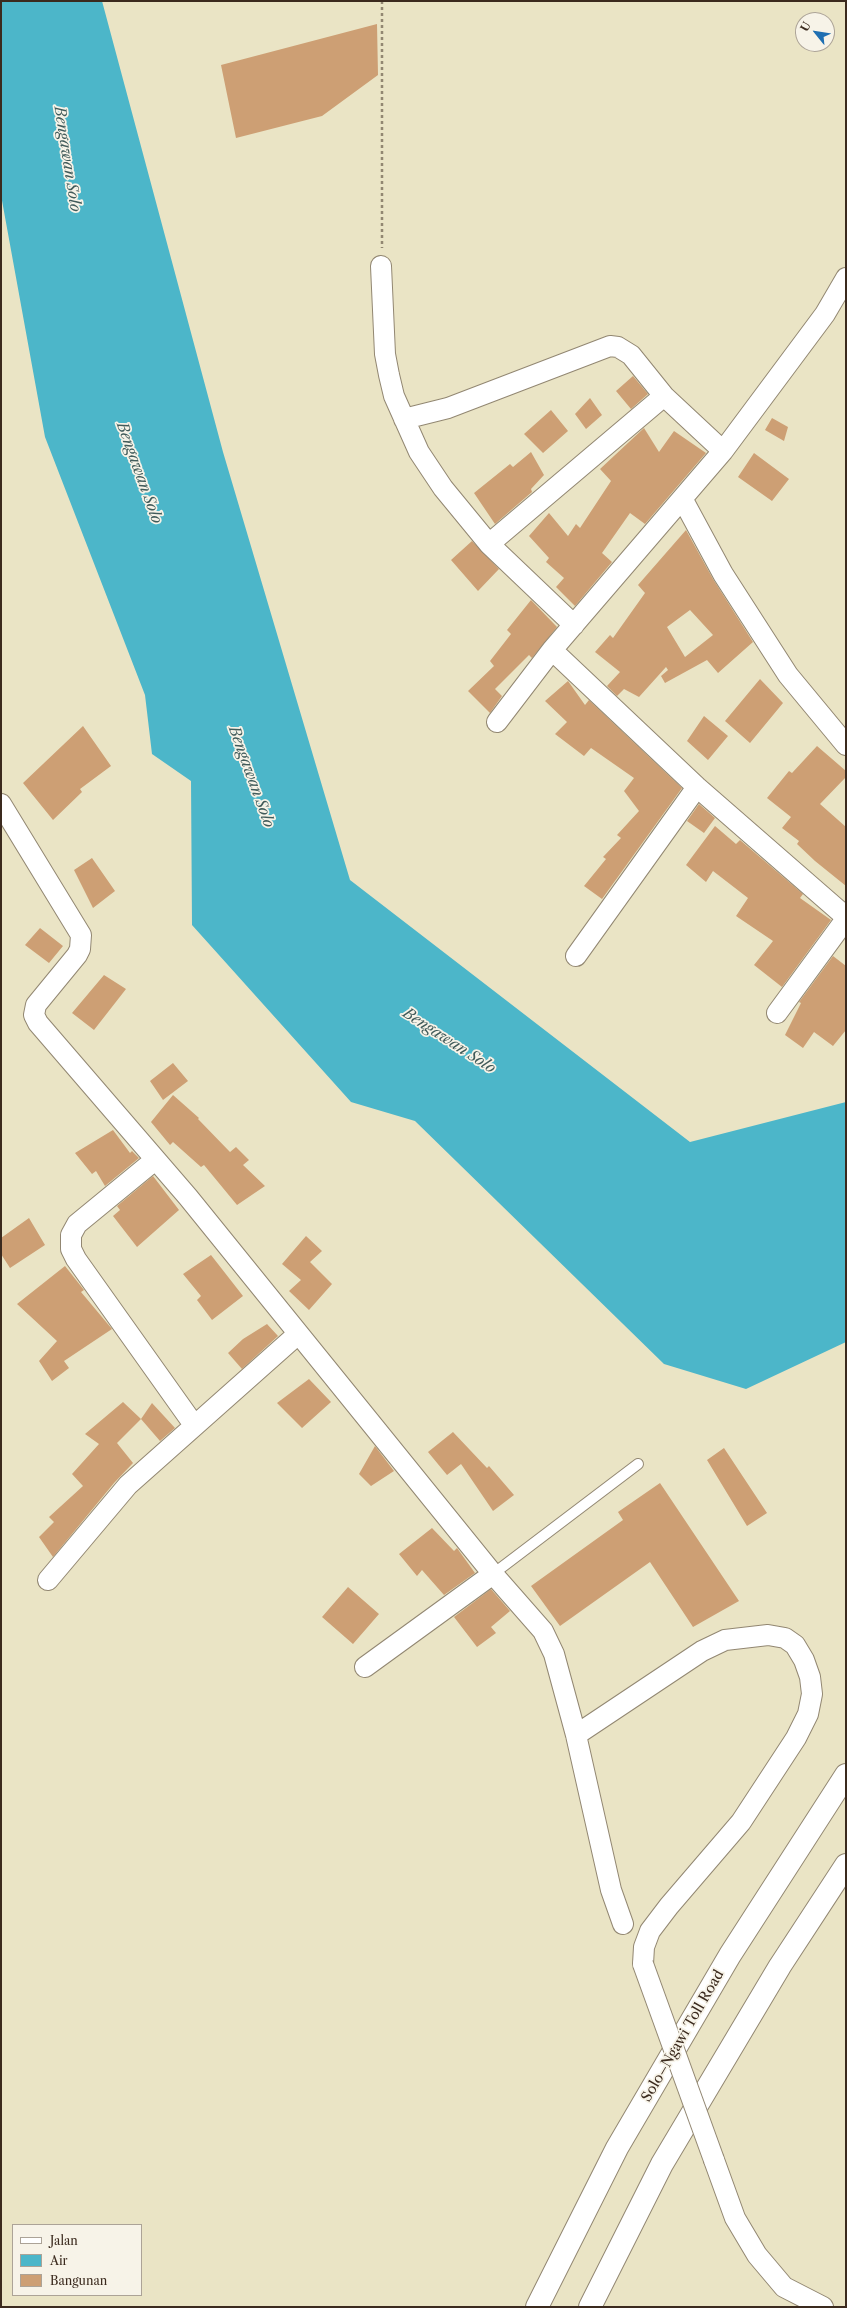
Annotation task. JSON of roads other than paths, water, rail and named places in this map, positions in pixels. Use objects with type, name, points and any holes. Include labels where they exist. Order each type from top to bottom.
[{"type":"highway","name":"Solo–Ngawi Toll Road","points":[[537,2307],[621,2141],[730,1955],[846,1775]]},
{"type":"highway","points":[[590,2307],[662,2164],[780,1966],[846,1865]]},
{"type":"street","points":[[382,266],[388,375],[394,396],[419,452],[443,488],[489,544],[574,625]]},
{"type":"street","points":[[497,722],[552,650],[683,500],[723,451],[825,314],[846,278]]},
{"type":"street","points":[[404,419],[448,408],[610,346],[618,347],[631,355],[664,396],[723,451]]},
{"type":"street","points":[[489,544],[664,396]]},
{"type":"street","points":[[683,500],[723,574],[788,675],[846,745]]},
{"type":"street","points":[[552,650],[697,787],[846,918],[777,1013]]},
{"type":"street","points":[[576,956],[697,787]]},
{"type":"street","points":[[1,804],[82,936],[80,949],[77,955],[43,995],[36,1005],[34,1015],[48,1036],[155,1160],[493,1574],[533,1618],[554,1654],[576,1735],[611,1890],[623,1924]]},
{"type":"street","points":[[155,1160],[82,1218],[73,1229],[70,1242],[76,1259],[194,1425]]},
{"type":"street","points":[[48,1580],[128,1485],[298,1334]]},
{"type":"street","points":[[365,1667],[493,1574]]},
{"type":"street","points":[[576,1735],[702,1651],[725,1640],[768,1635],[785,1638],[795,1645],[804,1660],[810,1677],[812,1694],[808,1714],[796,1738],[741,1822],[668,1906],[650,1931],[644,1947],[643,1964],[735,2218],[756,2255],[784,2287],[823,2307]]},
{"type":"lane","points":[[493,1574],[638,1464]]},
{"type":"water","name":"Bengawan Solo","points":[[1,1],[102,1],[223,452],[350,880],[690,1142],[846,1102],[846,1342],[746,1389],[664,1364],[415,1121],[351,1102],[192,925],[191,781],[152,754],[145,695],[45,437],[1,195]]}]
